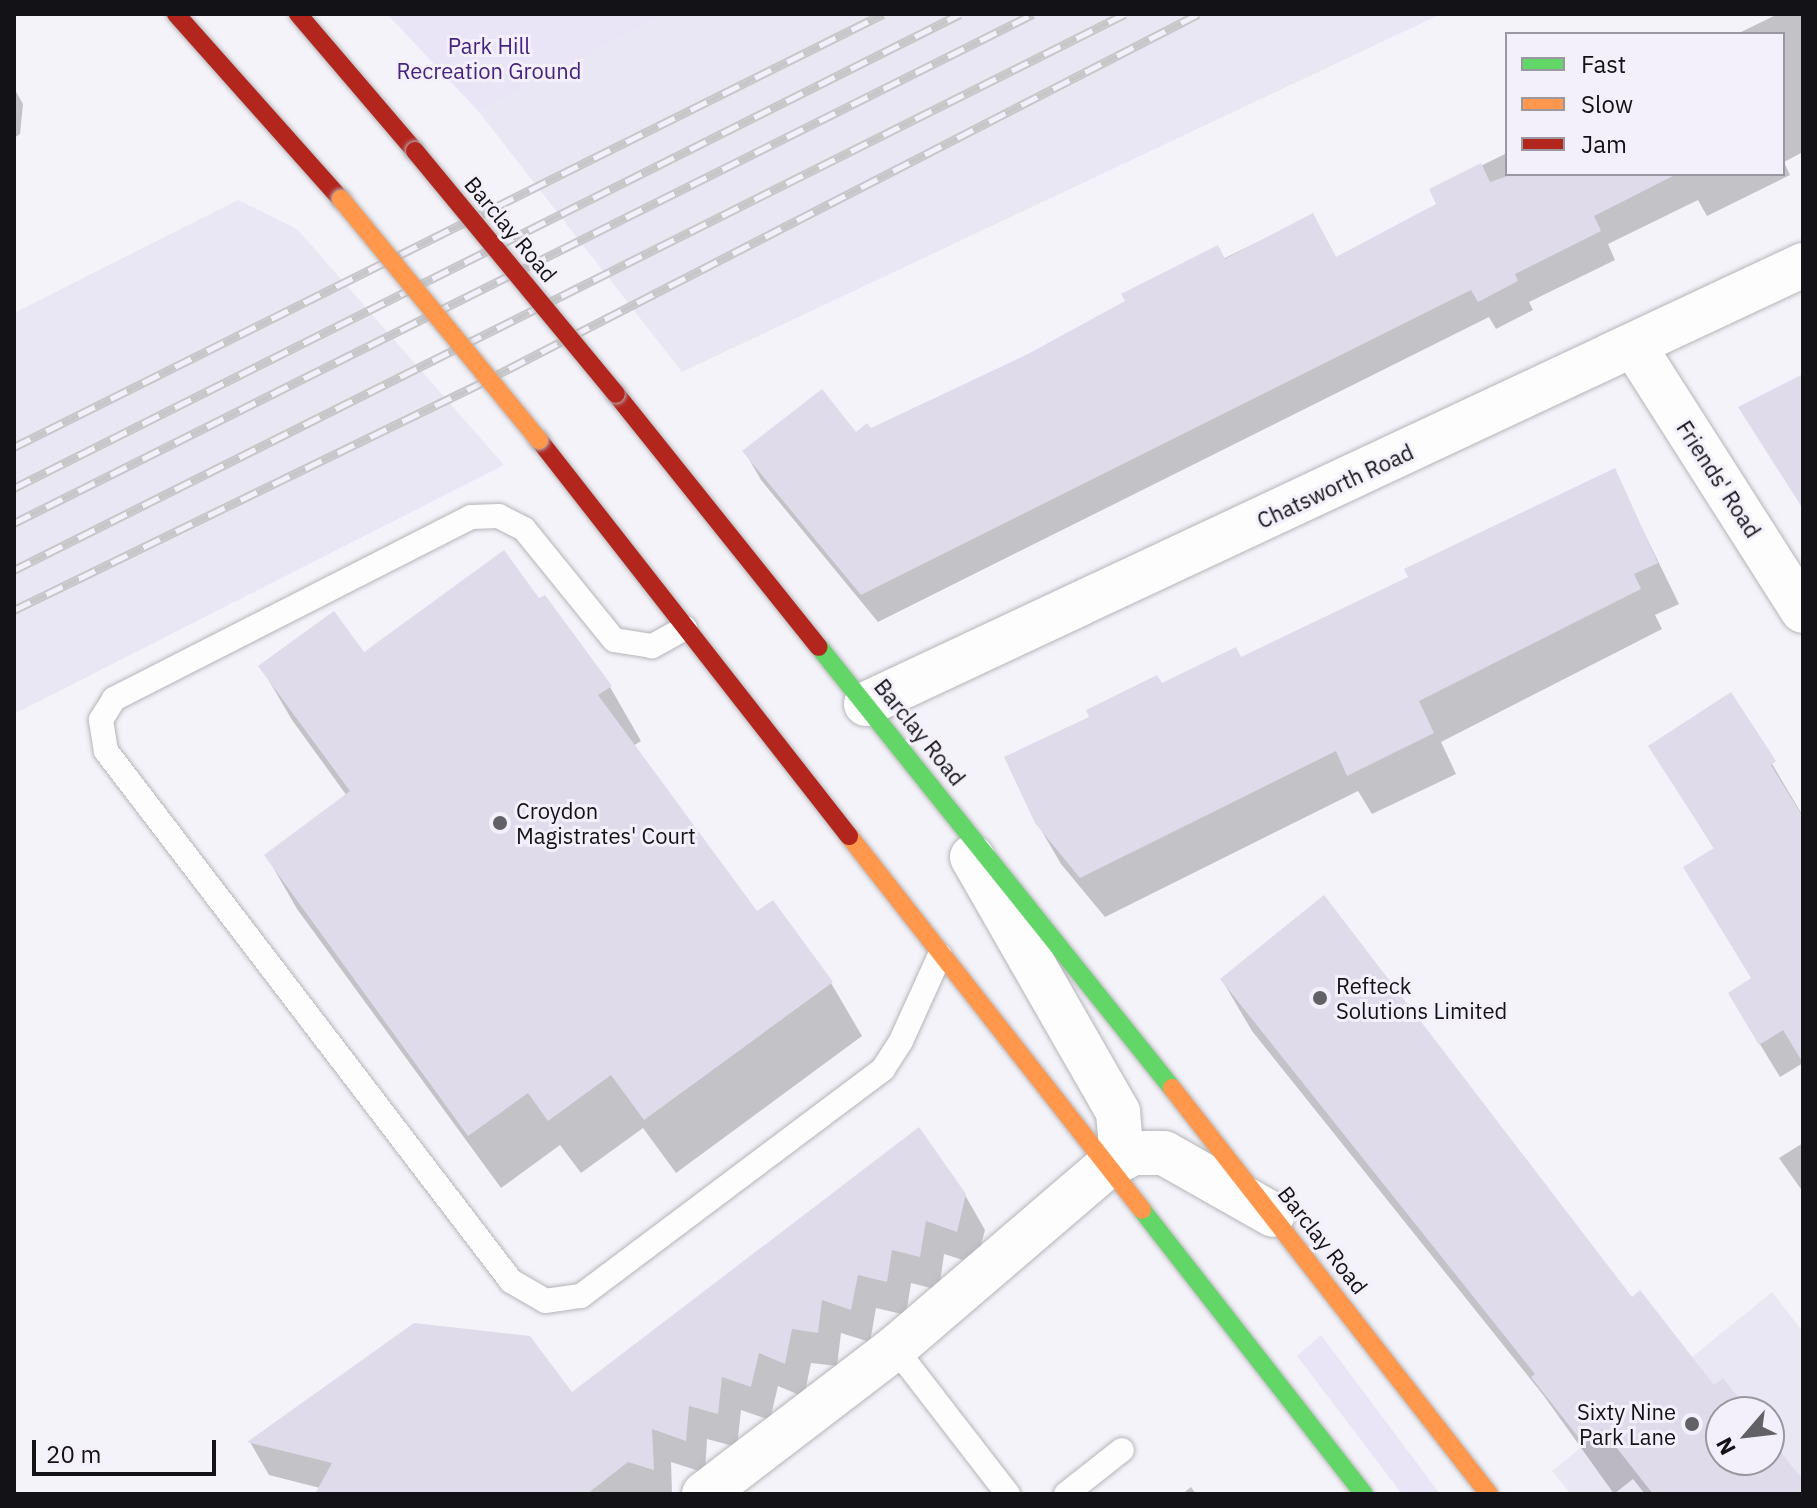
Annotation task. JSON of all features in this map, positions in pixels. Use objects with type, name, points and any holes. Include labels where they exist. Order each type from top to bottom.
[{"type":"highway","points":[[176,14],[341,199],[539,440],[1105,1168],[1364,1494]]},
{"type":"highway","name":"Barclay Road","points":[[298,14],[616,394],[930,782],[1275,1217],[1489,1494]]},
{"type":"street","name":"Chatsworth Road","points":[[866,704],[1803,265]]},
{"type":"street","name":"Friends' Road","points":[[1634,346],[1803,611]]},
{"type":"street","points":[[930,782],[1118,1112],[1121,1146],[1105,1168]]},
{"type":"street","points":[[704,1494],[895,1348],[1105,1168],[1133,1153],[1164,1153],[1275,1217]]},
{"type":"lane","points":[[685,628],[652,646],[614,640],[524,529],[499,516],[471,517],[114,699],[101,720],[106,751],[511,1281],[545,1301],[581,1296],[883,1069],[901,1041],[940,955]]},
{"type":"lane","points":[[895,1348],[1008,1494]]},
{"type":"lane","points":[[1066,1494],[1122,1450]]},
{"type":"shaded area","points":[[667,14],[1441,14],[682,372],[479,112]]},
{"type":"shaded area","points":[[238,200],[297,229],[504,465],[14,714],[14,313]]},
{"type":"shaded area","points":[[1772,1292],[1803,1332],[1803,1494],[1571,1494],[1552,1471]]},
{"type":"green space","name":"Park Hill Recreation Ground","points":[[387,14],[667,14],[479,112]]},
{"type":"green space","points":[[1321,1335],[1440,1494],[1402,1494],[1297,1356]]},
{"type":"building","points":[[1481,163],[1490,182],[1508,176],[1673,176],[1594,216],[1601,231],[1515,274],[1518,281],[1478,302],[1471,290],[861,595],[742,451],[822,389],[856,432],[867,423],[871,428],[1028,354],[1125,301],[1121,294],[1218,245],[1225,259],[1313,213],[1336,257],[1436,204],[1429,189]]},
{"type":"building","points":[[1803,374],[1803,509],[1738,407]]},
{"type":"building","points":[[1615,468],[1658,563],[1634,574],[1641,589],[1419,701],[1434,733],[1347,776],[1336,751],[1080,878],[1035,823],[1004,757],[1089,717],[1086,710],[1157,675],[1162,683],[1236,647],[1241,657],[1408,577],[1404,569]]},
{"type":"building","name":"Croydon Magistrates' Court","points":[[504,550],[539,598],[545,595],[612,686],[598,695],[757,911],[773,900],[833,982],[644,1120],[611,1075],[548,1121],[528,1093],[468,1136],[264,855],[350,791],[258,666],[334,611],[364,652]]},
{"type":"building","points":[[1731,692],[1776,761],[1771,765],[1803,817],[1803,1063],[1783,1030],[1759,1045],[1728,993],[1751,978],[1683,867],[1714,848],[1648,746]]},
{"type":"building","points":[[1324,895],[1632,1297],[1640,1290],[1714,1385],[1723,1378],[1737,1396],[1705,1396],[1705,1476],[1785,1476],[1785,1457],[1803,1480],[1803,1494],[1653,1494],[1602,1429],[1583,1443],[1531,1377],[1535,1374],[1220,979]]},
{"type":"building","points":[[919,1127],[966,1194],[957,1232],[926,1221],[920,1257],[892,1250],[887,1282],[858,1275],[851,1310],[822,1300],[818,1333],[792,1329],[785,1364],[759,1353],[751,1387],[722,1377],[718,1414],[689,1406],[686,1441],[652,1429],[654,1470],[628,1462],[587,1494],[315,1494],[332,1463],[247,1442],[414,1323],[530,1336],[572,1392]]},
{"type":"railway","points":[[14,447],[883,14]]},
{"type":"railway","points":[[14,488],[960,14]]},
{"type":"railway","points":[[14,523],[1033,14]]},
{"type":"railway","points":[[14,570],[1125,14]]},
{"type":"railway","points":[[14,610],[477,385],[1198,14]]},
{"type":"traffic: fast","points":[[819,647],[1172,1088]]},
{"type":"traffic: fast","points":[[1142,1210],[1364,1494]]},
{"type":"traffic: slow","points":[[341,199],[539,440]]},
{"type":"traffic: slow","points":[[849,836],[1142,1210]]},
{"type":"traffic: slow","points":[[1172,1088],[1489,1494]]},
{"type":"traffic: jam","points":[[176,14],[341,199]]},
{"type":"traffic: jam","points":[[298,14],[415,151]]},
{"type":"traffic: jam","points":[[415,151],[616,394]]},
{"type":"traffic: jam","points":[[616,394],[819,647]]},
{"type":"traffic: jam","points":[[539,440],[849,836]]},
{"type":"place","name":"Croydon Magistrates' Court","points":[[500,823]]},
{"type":"place","name":"Refteck Solutions Limited","points":[[1320,998]]},
{"type":"place","name":"Sixty Nine Park Lane","points":[[1692,1424]]}]
